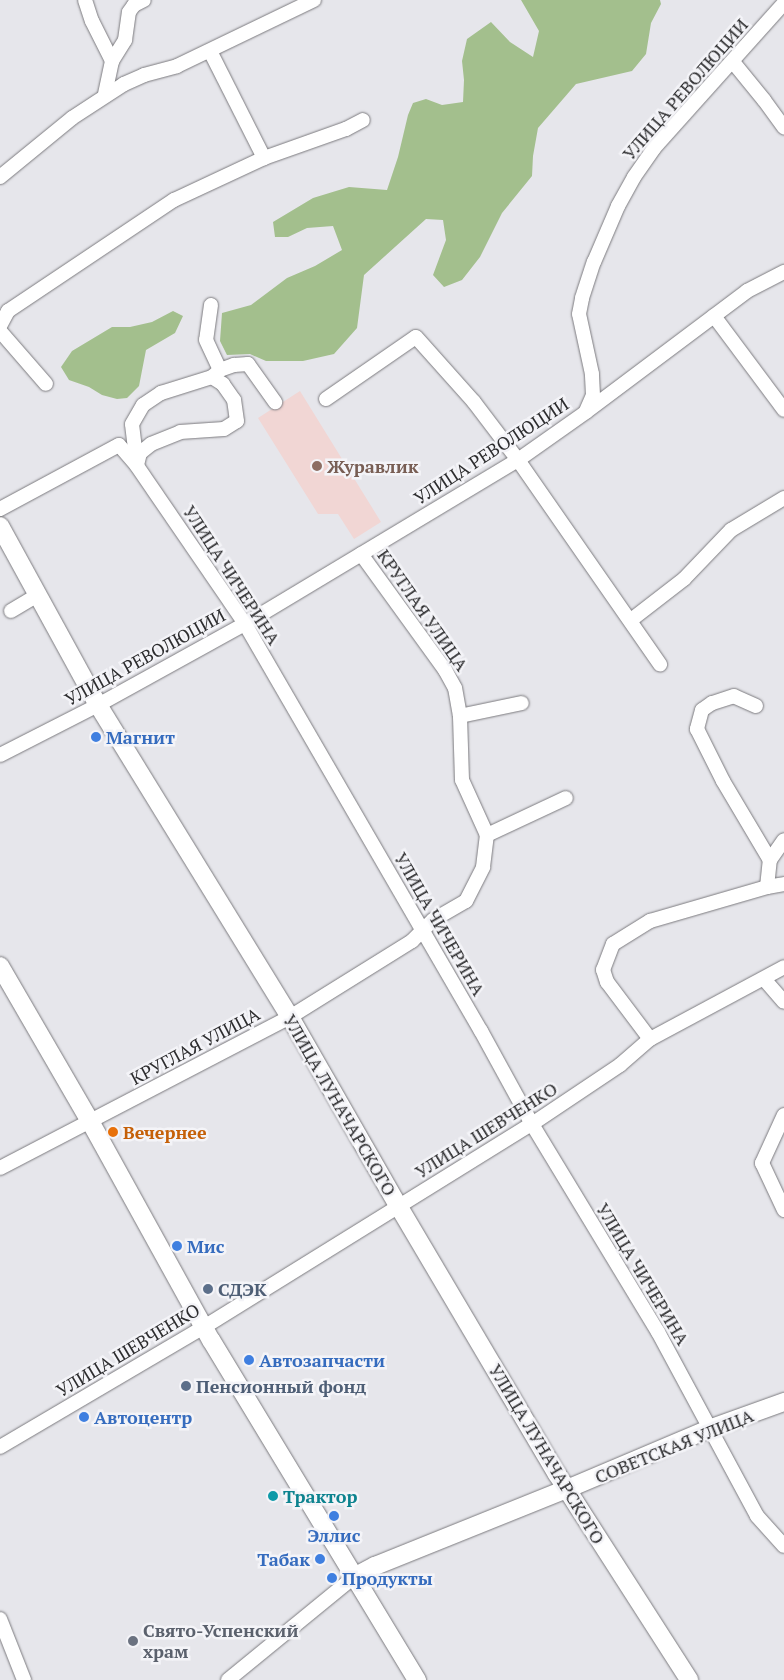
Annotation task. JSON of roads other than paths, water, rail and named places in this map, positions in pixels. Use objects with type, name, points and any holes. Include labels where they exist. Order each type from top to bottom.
[{"type":"main road","name":"УЛИЦА ЛУНАЧАРСКОГО","points":[[0,526],[98,705],[290,1018],[399,1207],[567,1489],[688,1680]]},
{"type":"main road","points":[[0,966],[90,1122],[204,1327],[416,1680]]},
{"type":"main road","name":"СОВЕТСКАЯ УЛИЦА","points":[[354,1577],[375,1566],[710,1429],[784,1402]]},
{"type":"street","points":[[86,0],[92,21],[112,61]]},
{"type":"street","points":[[104,94],[112,61],[124,40],[129,12],[134,5],[144,0]]},
{"type":"street","points":[[0,177],[104,94],[144,75],[177,66],[210,52],[314,0]]},
{"type":"street","name":"УЛИЦА РЕВОЛЮЦИИ","points":[[0,755],[98,705],[245,624],[518,460],[586,412],[593,395],[592,374],[579,314],[582,298],[594,262],[618,206],[634,177],[654,148],[784,3]]},
{"type":"street","points":[[210,52],[264,158]]},
{"type":"street","points":[[733,62],[784,128]]},
{"type":"street","points":[[0,326],[8,311],[174,200],[264,158],[346,129],[364,120]]},
{"type":"street","points":[[586,412],[747,292],[784,272]]},
{"type":"street","points":[[137,466],[140,454],[151,444],[180,432],[224,429],[237,422],[234,400],[216,374],[206,340],[211,305]]},
{"type":"street","points":[[714,316],[784,410]]},
{"type":"street","points":[[0,331],[46,384]]},
{"type":"street","points":[[326,400],[416,337],[474,402],[518,460],[660,664]]},
{"type":"street","points":[[137,466],[132,424],[142,405],[160,393],[216,374],[234,365],[248,364],[275,402]]},
{"type":"street","name":"УЛИЦА ЧИЧЕРИНА","points":[[0,510],[119,445],[137,466],[245,624],[532,1124],[658,1332],[756,1516],[784,1546]]},
{"type":"street","points":[[630,620],[684,579],[730,530],[784,498]]},
{"type":"street","name":"КРУГЛАЯ УЛИЦА","points":[[0,1168],[290,1018],[412,941],[423,932],[432,920],[466,901],[483,867],[486,835],[462,780],[460,716],[455,688],[446,670],[361,554]]},
{"type":"street","points":[[11,611],[38,595]]},
{"type":"street","points":[[756,706],[734,696],[712,702],[702,710],[697,729],[723,781],[770,860]]},
{"type":"street","points":[[460,716],[522,703]]},
{"type":"street","points":[[486,835],[566,798]]},
{"type":"street","points":[[767,888],[770,860],[784,840]]},
{"type":"street","points":[[650,1039],[607,982],[603,970],[613,944],[650,921],[784,884]]},
{"type":"street","name":"УЛИЦА ШЕВЧЕНКО","points":[[0,1447],[204,1327],[532,1124],[620,1065],[650,1039],[784,967]]},
{"type":"street","points":[[764,979],[784,1002]]},
{"type":"street","points":[[784,1115],[762,1163],[784,1210]]},
{"type":"street","name":"СОВЕТСКАЯ УЛИЦА","points":[[228,1680],[354,1577]]},
{"type":"street","points":[[0,1618],[24,1680]]},
{"type":"place","name":"Журавлик","points":[[317,466]]},
{"type":"place","name":"Магнит","points":[[96,737]]},
{"type":"place","name":"Вечернее","points":[[113,1132]]},
{"type":"place","name":"Мис","points":[[177,1246]]},
{"type":"place","name":"СДЭК","points":[[208,1289]]},
{"type":"place","name":"Автозапчасти","points":[[249,1360]]},
{"type":"place","name":"Пенсионный фонд","points":[[186,1386]]},
{"type":"place","name":"Автоцентр","points":[[84,1417]]},
{"type":"place","name":"Трактор","points":[[273,1496]]},
{"type":"place","name":"Эллис","points":[[334,1516]]},
{"type":"place","name":"Табак","points":[[320,1559]]},
{"type":"place","name":"Продукты","points":[[332,1578]]},
{"type":"place","name":"Свято-Успенский храм","points":[[133,1641]]}]
